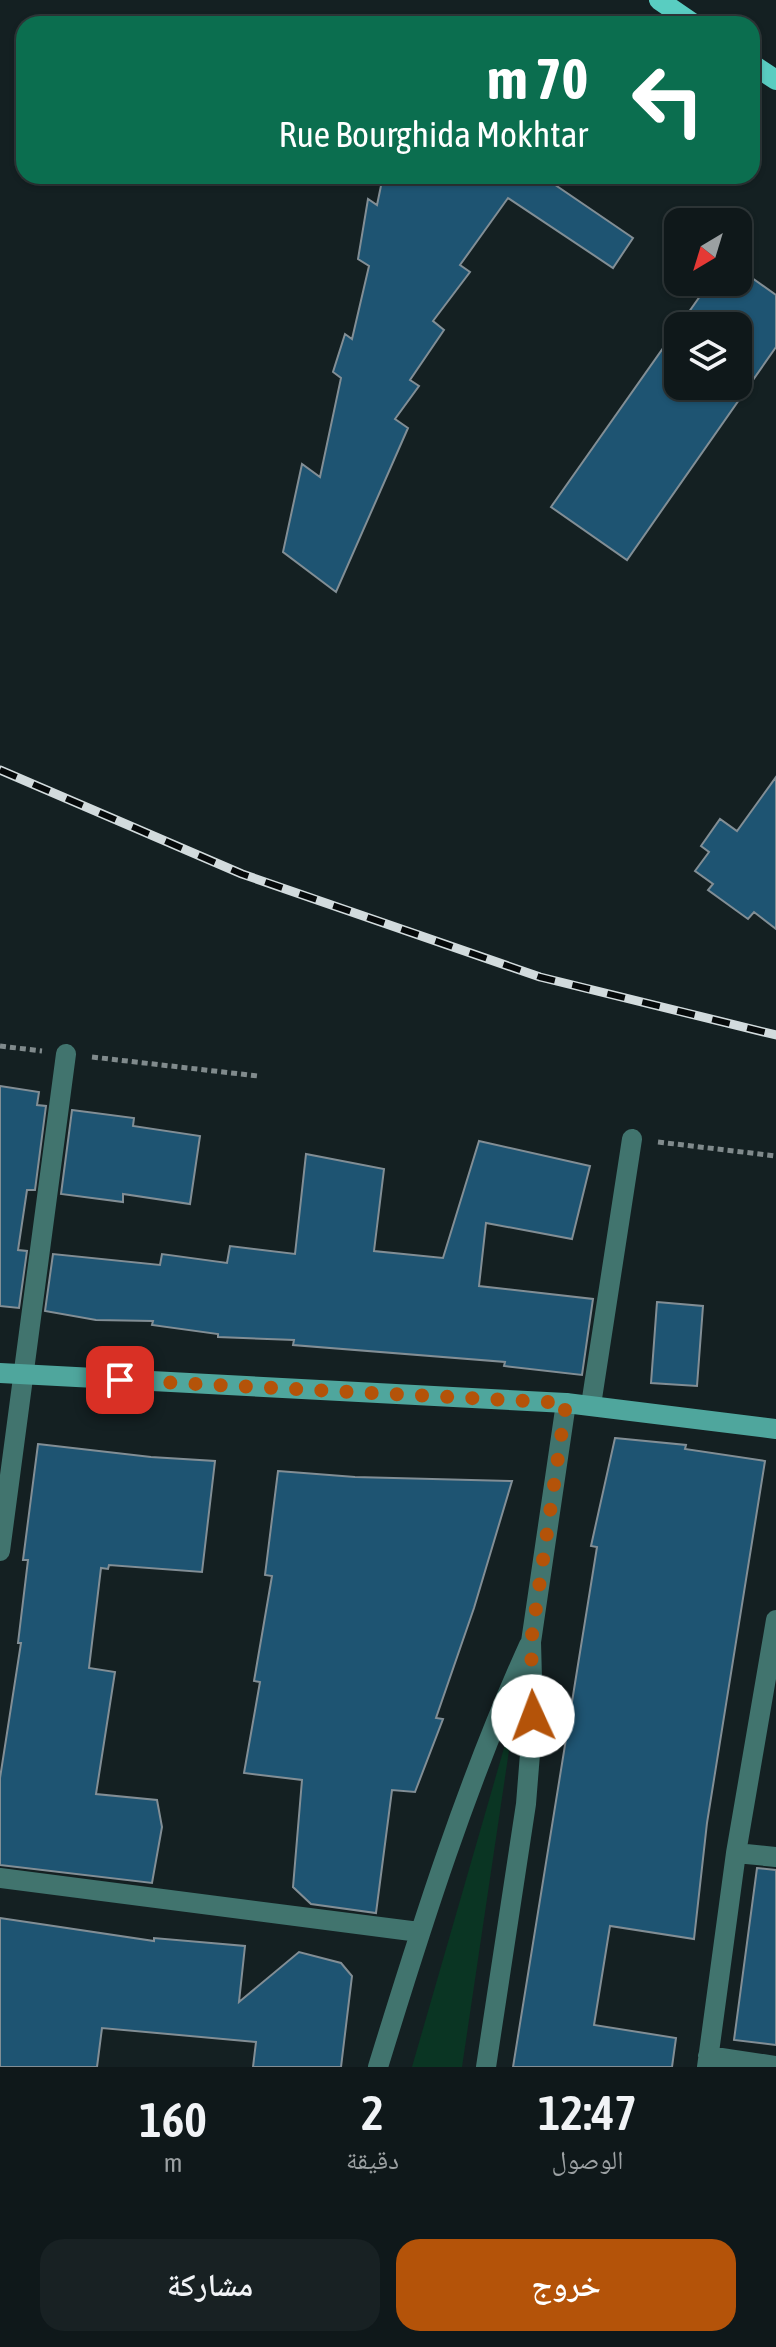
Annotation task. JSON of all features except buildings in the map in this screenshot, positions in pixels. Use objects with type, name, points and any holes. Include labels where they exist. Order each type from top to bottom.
[{"type":"main road","points":[[659,0],[682,16]]},
{"type":"main road","points":[[0,1373],[566,1403],[776,1429]]},
{"type":"street","points":[[0,1551],[66,1054]]},
{"type":"street","points":[[591,1405],[632,1139]]},
{"type":"street","points":[[486,2067],[526,1804],[533,1716],[531,1642],[566,1403]]},
{"type":"street","points":[[776,1620],[736,1853],[707,2061],[776,2066]]},
{"type":"street","points":[[378,2067],[419,1932],[474,1775],[531,1642]]},
{"type":"street","points":[[736,1853],[776,1857]]},
{"type":"street","points":[[0,1878],[419,1932]]},
{"type":"path","points":[[0,1046],[258,1076]]},
{"type":"path","points":[[632,1139],[776,1156]]},
{"type":"green space","points":[[515,1710],[462,2067],[412,2067]]},
{"type":"railway","points":[[0,770],[242,874],[540,977],[776,1035]]},
{"type":"route","points":[[120,1380],[566,1403],[531,1642],[533,1716]]}]
